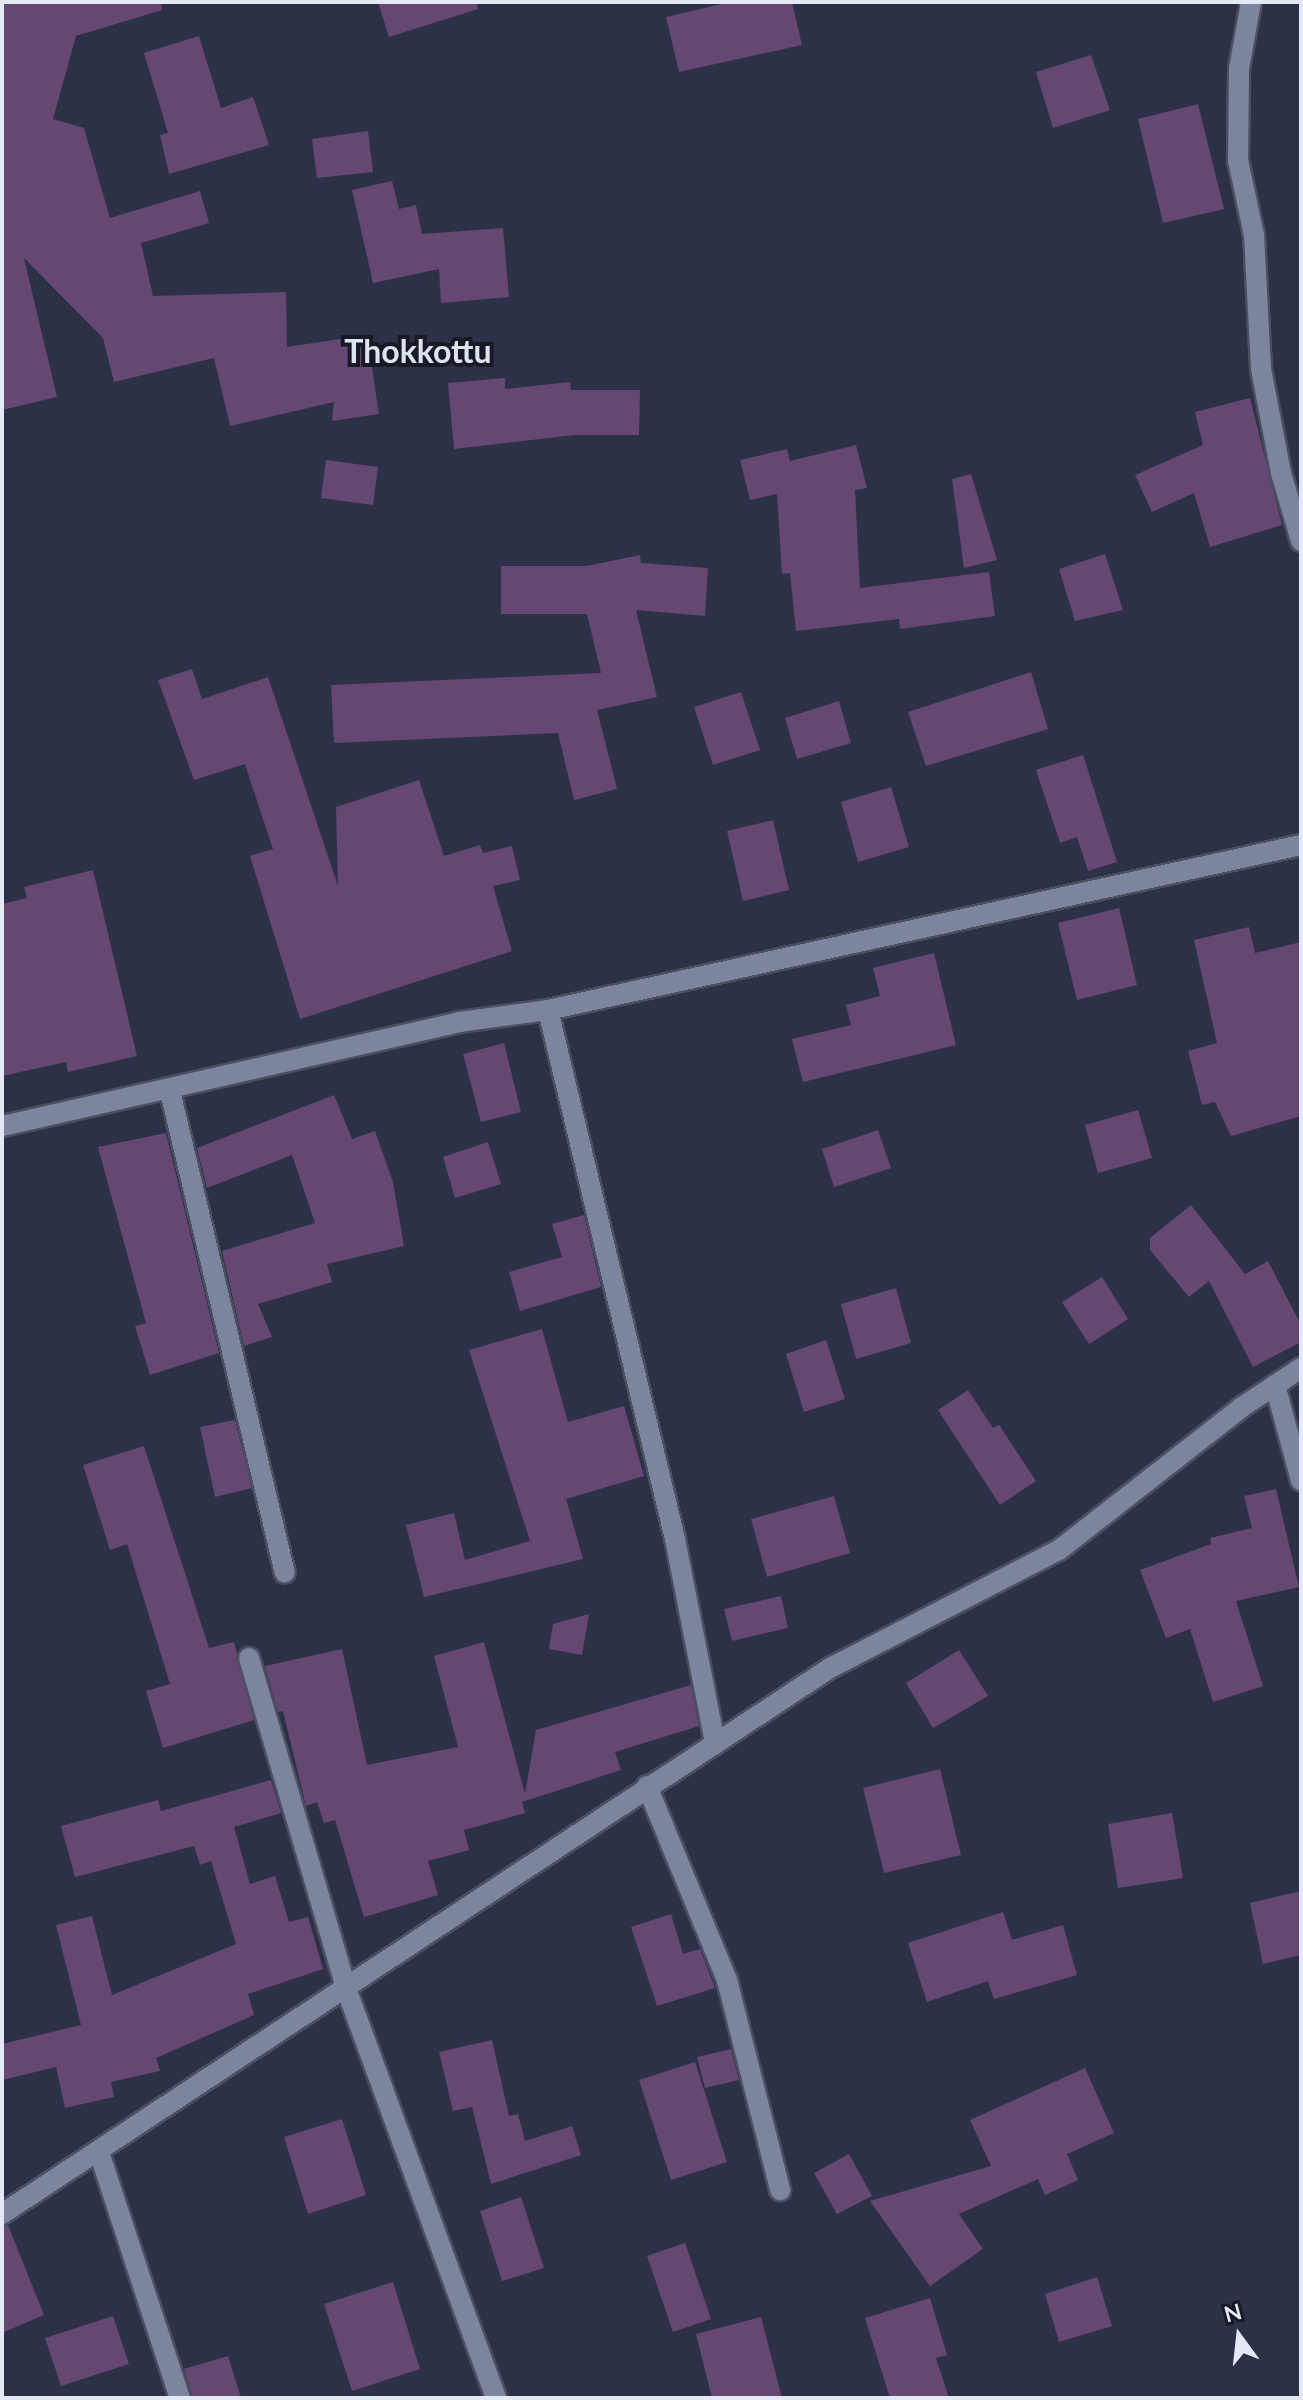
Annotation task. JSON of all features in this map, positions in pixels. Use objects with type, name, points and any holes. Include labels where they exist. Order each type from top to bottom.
[{"type":"street","points":[[1251,2],[1239,69],[1238,160],[1254,235],[1261,369],[1281,473],[1301,541]]},
{"type":"street","points":[[2,1126],[170,1091],[459,1022],[548,1010],[1301,845]]},
{"type":"street","points":[[548,1010],[675,1539],[715,1742]]},
{"type":"street","points":[[170,1091],[285,1572]]},
{"type":"street","points":[[2,2214],[830,1668],[1059,1550],[1301,1368]]},
{"type":"street","points":[[1275,1385],[1301,1481]]},
{"type":"street","points":[[249,1658],[346,1988],[496,2398]]},
{"type":"street","points":[[647,1786],[727,1980],[780,2190]]},
{"type":"street","points":[[99,2152],[180,2398]]},
{"type":"building","points":[[2,2],[161,2],[162,10],[76,36],[53,119],[84,128],[110,218],[200,191],[209,223],[141,243],[153,296],[286,292],[287,347],[367,335],[379,414],[332,421],[334,402],[230,426],[214,358],[114,382],[103,338],[24,258],[57,397],[2,410]]},
{"type":"building","points":[[378,2],[477,2],[478,9],[389,37]]},
{"type":"building","points":[[730,2],[792,2],[802,45],[679,72],[666,17]]},
{"type":"building","points":[[199,36],[221,108],[253,97],[269,145],[169,174],[160,135],[168,133],[144,53]]},
{"type":"building","points":[[1091,55],[1110,110],[1053,128],[1036,72]]},
{"type":"building","points":[[1198,104],[1224,209],[1163,223],[1138,119]]},
{"type":"building","points":[[368,131],[373,172],[317,178],[312,139]]},
{"type":"building","points":[[392,181],[399,209],[416,205],[422,234],[503,228],[509,297],[441,303],[439,269],[373,283],[352,190]]},
{"type":"building","points":[[505,378],[505,389],[570,382],[571,390],[640,390],[639,435],[574,435],[454,449],[448,383]]},
{"type":"building","points":[[1250,398],[1282,525],[1210,547],[1194,493],[1152,512],[1135,475],[1203,445],[1195,412]]},
{"type":"building","points":[[856,445],[867,488],[855,490],[860,588],[989,572],[995,616],[900,629],[899,619],[796,631],[790,573],[782,574],[777,494],[750,500],[740,460],[787,449],[790,461]]},
{"type":"building","points":[[326,460],[378,467],[373,505],[321,498]]},
{"type":"building","points":[[971,474],[997,560],[964,568],[952,479]]},
{"type":"building","points":[[1105,554],[1123,610],[1075,621],[1059,569]]},
{"type":"building","points":[[640,555],[641,563],[708,568],[705,616],[636,610],[657,697],[597,710],[617,789],[574,800],[558,733],[334,743],[331,685],[601,673],[587,614],[501,614],[501,566],[587,566]]},
{"type":"building","points":[[192,669],[202,699],[268,677],[338,886],[336,807],[419,780],[444,856],[480,845],[483,853],[512,846],[520,880],[493,886],[512,951],[300,1019],[250,856],[273,849],[245,764],[194,780],[158,680]]},
{"type":"building","points":[[1031,672],[1048,729],[926,766],[908,712]]},
{"type":"building","points":[[741,692],[760,750],[713,765],[694,707]]},
{"type":"building","points":[[839,701],[851,743],[797,759],[785,718]]},
{"type":"building","points":[[1083,755],[1117,862],[1088,871],[1077,837],[1060,843],[1036,770]]},
{"type":"building","points":[[891,787],[909,847],[858,862],[841,802]]},
{"type":"building","points":[[773,820],[789,890],[743,901],[727,831]]},
{"type":"building","points":[[93,870],[137,1056],[68,1072],[66,1062],[2,1076],[2,904],[27,898],[24,887]]},
{"type":"building","points":[[1119,908],[1137,985],[1077,1000],[1058,923]]},
{"type":"building","points":[[1249,927],[1255,953],[1301,942],[1301,1116],[1231,1136],[1215,1102],[1202,1105],[1188,1051],[1217,1043],[1194,940]]},
{"type":"building","points":[[934,953],[956,1045],[803,1082],[792,1039],[851,1025],[846,1005],[880,996],[873,968]]},
{"type":"building","points":[[504,1043],[521,1112],[481,1122],[463,1054]]},
{"type":"building","points":[[334,1095],[352,1139],[375,1131],[393,1182],[404,1246],[327,1264],[332,1282],[258,1304],[272,1337],[244,1346],[222,1251],[315,1223],[292,1155],[207,1188],[197,1148]]},
{"type":"building","points":[[1138,1110],[1152,1158],[1098,1173],[1085,1125]]},
{"type":"building","points":[[878,1130],[891,1168],[834,1187],[822,1149]]},
{"type":"building","points":[[166,1133],[219,1353],[150,1375],[135,1326],[146,1323],[98,1147]]},
{"type":"building","points":[[488,1142],[501,1184],[455,1198],[443,1157]]},
{"type":"building","points":[[1191,1205],[1245,1274],[1268,1261],[1301,1325],[1301,1342],[1253,1367],[1209,1281],[1189,1297],[1150,1250],[1150,1238]]},
{"type":"building","points":[[584,1215],[601,1287],[520,1311],[509,1272],[562,1257],[552,1224]]},
{"type":"building","points":[[1102,1277],[1128,1319],[1089,1344],[1062,1302]]},
{"type":"building","points":[[896,1288],[911,1343],[856,1359],[841,1304]]},
{"type":"building","points":[[542,1329],[568,1422],[624,1406],[644,1476],[566,1499],[583,1559],[424,1597],[406,1525],[454,1513],[465,1560],[530,1541],[469,1350]]},
{"type":"building","points":[[826,1340],[845,1399],[804,1412],[786,1354]]},
{"type":"building","points":[[968,1390],[993,1428],[999,1425],[1036,1481],[1000,1505],[938,1410]]},
{"type":"building","points":[[235,1420],[252,1488],[215,1497],[200,1427]]},
{"type":"building","points":[[144,1446],[209,1648],[234,1642],[254,1720],[163,1748],[146,1691],[170,1684],[127,1544],[110,1550],[83,1465]]},
{"type":"building","points":[[1276,1489],[1299,1587],[1236,1601],[1263,1686],[1213,1702],[1190,1629],[1166,1638],[1140,1570],[1211,1544],[1210,1538],[1252,1528],[1244,1496]]},
{"type":"building","points":[[834,1496],[850,1553],[767,1577],[751,1519]]},
{"type":"building","points":[[781,1596],[788,1628],[732,1641],[724,1609]]},
{"type":"building","points":[[589,1614],[582,1655],[549,1649],[553,1624]]},
{"type":"building","points":[[484,1642],[525,1794],[536,1730],[691,1685],[699,1726],[615,1752],[621,1770],[522,1802],[525,1813],[464,1830],[469,1850],[428,1861],[438,1895],[364,1917],[335,1820],[324,1823],[317,1802],[306,1806],[283,1711],[278,1712],[265,1666],[342,1649],[367,1765],[458,1747],[434,1656]]},
{"type":"building","points":[[959,1650],[988,1696],[933,1728],[906,1683]]},
{"type":"building","points":[[940,1769],[961,1855],[884,1873],[863,1788]]},
{"type":"building","points":[[271,1780],[281,1813],[234,1827],[250,1884],[275,1876],[289,1922],[308,1917],[323,1969],[248,1994],[254,2015],[156,2058],[160,2071],[111,2082],[114,2097],[65,2108],[56,2067],[2,2080],[2,2044],[81,2025],[56,1925],[92,1916],[112,1995],[236,1944],[211,1861],[200,1865],[194,1846],[75,1877],[61,1826],[158,1800],[161,1811]]},
{"type":"building","points":[[1172,1813],[1183,1878],[1118,1888],[1108,1824]]},
{"type":"building","points":[[1301,1891],[1301,1955],[1263,1964],[1250,1903]]},
{"type":"building","points":[[1003,1912],[1012,1940],[1063,1925],[1077,1975],[994,1999],[988,1981],[927,2002],[908,1943]]},
{"type":"building","points":[[671,1914],[683,1954],[700,1949],[715,1988],[657,2006],[631,1927]]},
{"type":"building","points":[[492,2040],[509,2116],[518,2114],[525,2141],[572,2126],[581,2155],[491,2184],[472,2107],[453,2111],[439,2052]]},
{"type":"building","points":[[731,2049],[739,2080],[705,2088],[697,2057]]},
{"type":"building","points":[[695,2062],[727,2162],[671,2180],[639,2080]]},
{"type":"building","points":[[1085,2068],[1114,2133],[1067,2154],[1078,2180],[1045,2195],[1038,2179],[959,2214],[983,2249],[930,2286],[870,2201],[991,2166],[970,2120]]},
{"type":"building","points":[[342,2119],[366,2195],[308,2214],[284,2137]]},
{"type":"building","points":[[849,2154],[872,2196],[837,2214],[814,2173]]},
{"type":"building","points":[[521,2197],[544,2268],[502,2281],[480,2211]]},
{"type":"building","points":[[8,2225],[44,2315],[2,2333],[2,2227]]},
{"type":"building","points":[[685,2243],[711,2319],[673,2332],[647,2256]]},
{"type":"building","points":[[1097,2277],[1112,2326],[1059,2342],[1045,2294]]},
{"type":"building","points":[[393,2282],[420,2369],[352,2391],[324,2304]]},
{"type":"building","points":[[930,2298],[947,2355],[936,2358],[949,2398],[890,2398],[865,2318]]},
{"type":"building","points":[[113,2316],[129,2364],[61,2386],[45,2338]]},
{"type":"building","points":[[761,2317],[782,2398],[712,2398],[696,2334]]},
{"type":"building","points":[[228,2356],[241,2398],[193,2398],[184,2369]]},
{"type":"district","name":"Thokkottu","points":[[418,351]]}]
